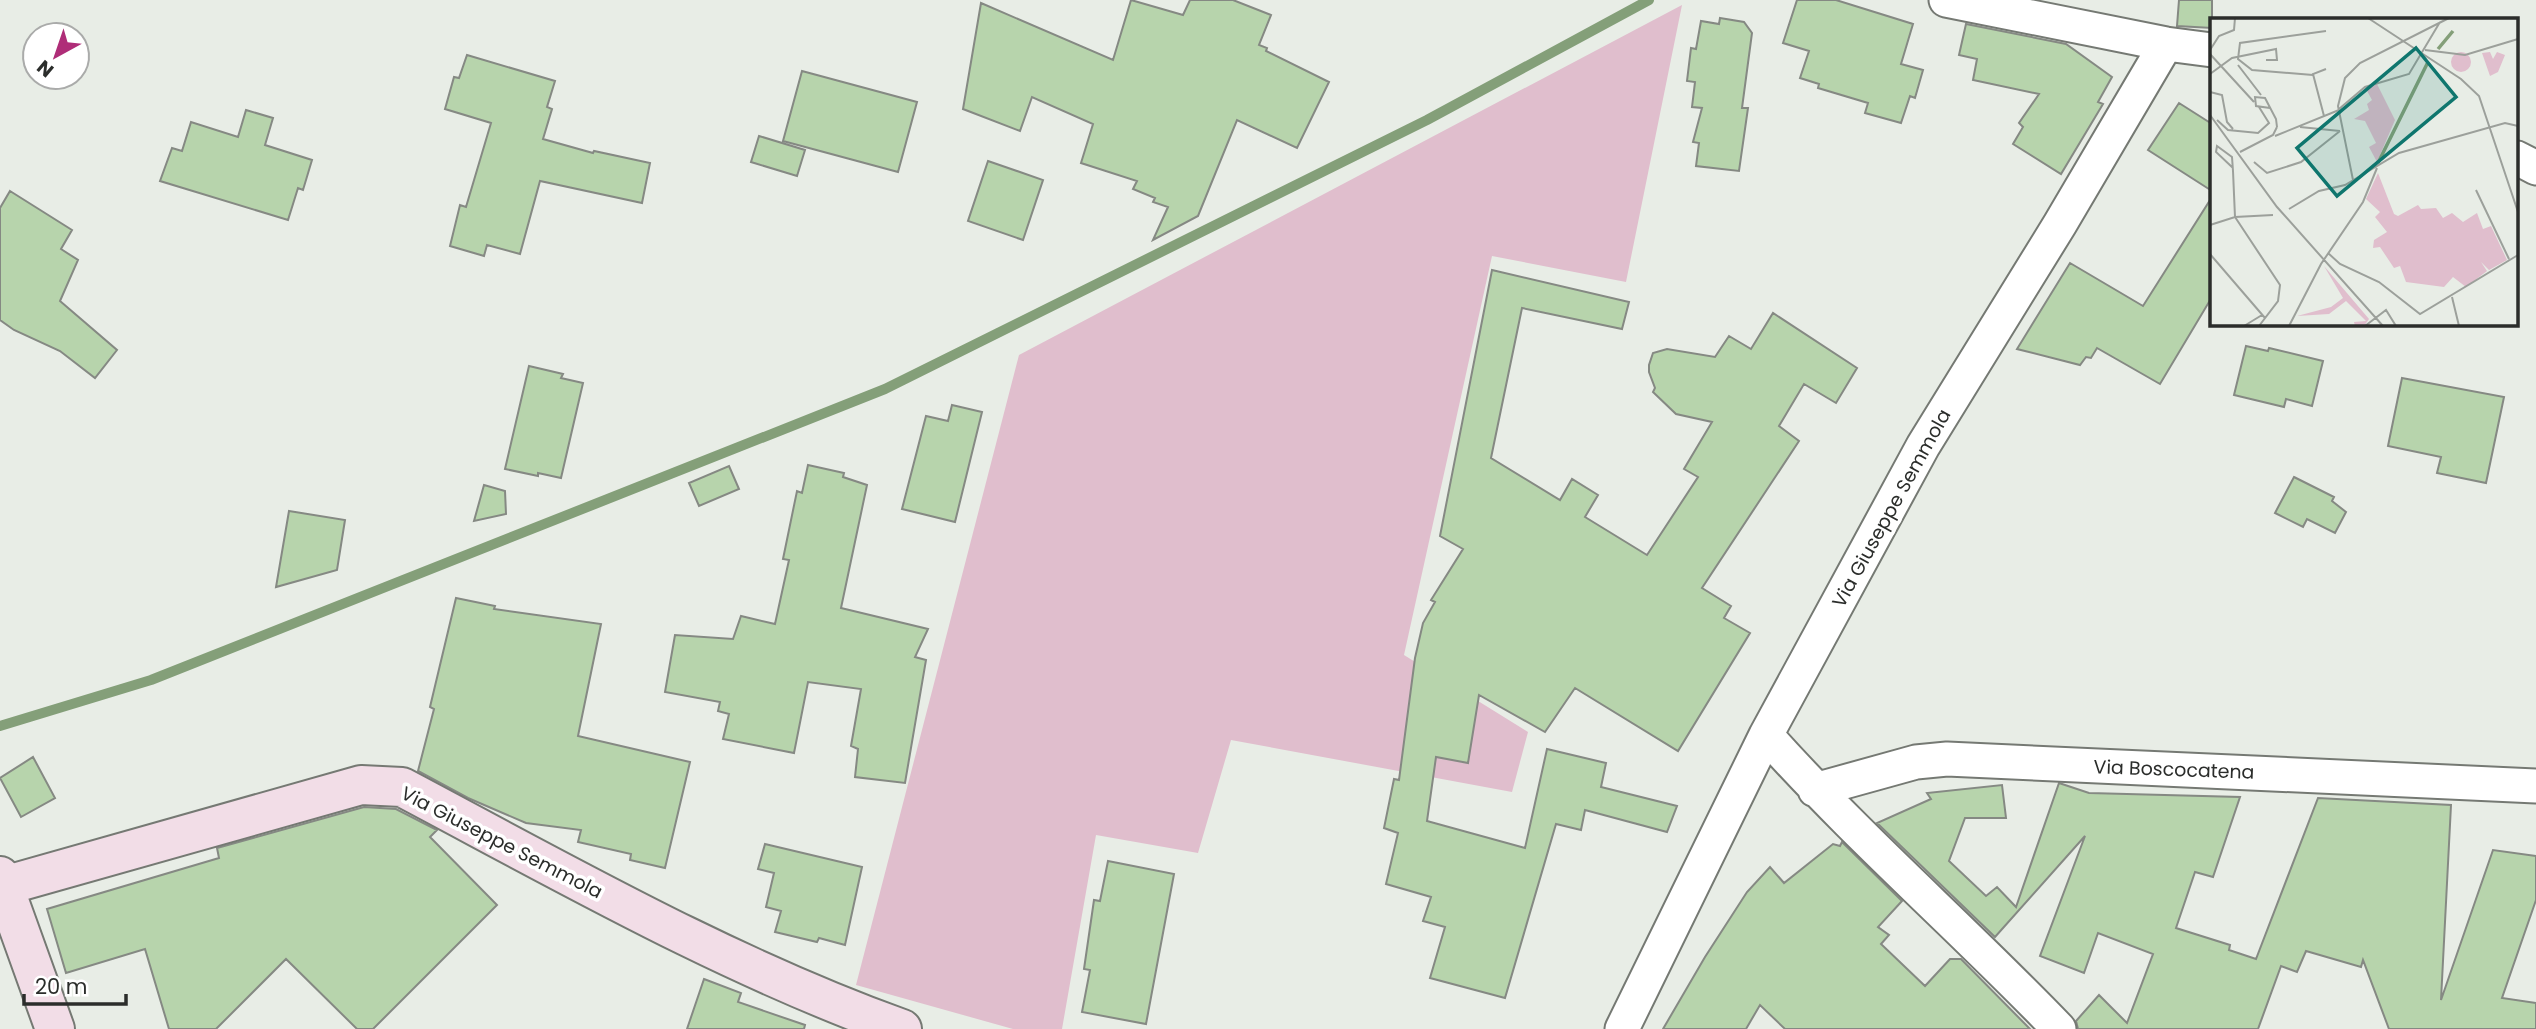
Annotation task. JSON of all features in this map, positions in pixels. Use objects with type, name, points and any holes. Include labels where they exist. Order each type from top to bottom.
[{"type":"street","points":[[1945,0],[2166,44],[2210,50]]},
{"type":"street","name":"Via Giuseppe Semmola","points":[[1622,1029],[1766,735],[1923,446],[2060,224],[2166,44]]},
{"type":"street","points":[[2518,159],[2536,168]]},
{"type":"street","points":[[1766,735],[1815,790],[2059,1029]]},
{"type":"street","name":"Via Boscocatena","points":[[1815,790],[1916,762],[1947,759],[2536,786]]},
{"type":"street","name":"Via Giuseppe Semmola","points":[[1,883],[361,785],[402,788],[657,923],[727,957],[845,1009],[902,1029]]},
{"type":"street","points":[[1,883],[55,1029]]},
{"type":"shaded area","points":[[1682,5],[1626,282],[1492,256],[1404,655],[1528,732],[1512,792],[1231,740],[1198,853],[1096,835],[1062,1029],[1013,1029],[856,985],[1019,355]]},
{"type":"building","points":[[1131,0],[1183,15],[1190,0],[1233,0],[1271,15],[1259,45],[1329,82],[1297,148],[1237,120],[1198,216],[1153,240],[1168,207],[1153,202],[1155,198],[1133,189],[1137,181],[1081,163],[1093,124],[1032,97],[1020,131],[963,109],[981,3],[1113,60]]},
{"type":"building","points":[[1797,0],[1836,0],[1913,24],[1901,64],[1923,70],[1915,98],[1910,96],[1901,123],[1865,113],[1868,103],[1818,88],[1819,84],[1800,78],[1809,51],[1783,43]]},
{"type":"building","points":[[2179,0],[2212,0],[2210,28],[2177,26]]},
{"type":"building","points":[[1720,18],[1744,22],[1752,33],[1742,108],[1748,108],[1739,171],[1696,166],[1699,143],[1693,142],[1702,108],[1692,107],[1695,82],[1687,81],[1691,48],[1696,49],[1701,21],[1719,24]]},
{"type":"building","points":[[1966,24],[2066,44],[2112,77],[2098,102],[2103,104],[2061,174],[2013,144],[2023,127],[2019,123],[2039,94],[1973,80],[1977,59],[1959,55]]},
{"type":"building","points":[[467,55],[555,81],[547,107],[552,109],[543,139],[593,153],[594,151],[650,163],[642,203],[540,181],[520,254],[487,245],[484,256],[450,246],[460,205],[466,207],[491,123],[445,109],[454,77],[459,78]]},
{"type":"building","points":[[802,71],[917,102],[898,172],[783,141]]},
{"type":"building","points":[[2179,103],[2210,123],[2210,190],[2148,150]]},
{"type":"building","points":[[246,110],[273,118],[265,145],[312,160],[303,190],[298,188],[288,220],[160,181],[172,148],[182,151],[191,122],[238,137]]},
{"type":"building","points":[[759,136],[805,150],[797,176],[751,162]]},
{"type":"building","points":[[988,161],[1043,180],[1023,240],[968,221]]},
{"type":"building","points":[[10,191],[72,230],[61,249],[78,260],[60,301],[117,350],[95,378],[60,351],[14,330],[0,320],[0,208]]},
{"type":"building","points":[[2210,200],[2210,300],[2160,384],[2097,348],[2091,358],[2086,357],[2080,365],[2017,349],[2070,263],[2143,306]]},
{"type":"building","points":[[1492,270],[1629,302],[1622,329],[1522,308],[1491,458],[1560,500],[1572,479],[1598,495],[1585,517],[1647,555],[1698,477],[1684,469],[1712,422],[1676,414],[1653,392],[1655,388],[1649,365],[1653,353],[1667,349],[1715,357],[1729,336],[1751,349],[1773,313],[1857,368],[1836,403],[1804,384],[1779,426],[1799,441],[1702,588],[1731,606],[1724,618],[1750,633],[1678,751],[1575,688],[1545,732],[1479,695],[1468,763],[1436,757],[1427,821],[1525,848],[1547,749],[1606,763],[1601,787],[1677,806],[1667,832],[1585,810],[1581,830],[1556,824],[1505,998],[1430,978],[1445,927],[1423,921],[1431,897],[1386,884],[1398,833],[1384,828],[1394,779],[1399,780],[1415,658],[1423,623],[1435,602],[1431,600],[1463,549],[1440,536]]},
{"type":"building","points":[[2246,346],[2268,351],[2269,348],[2323,361],[2312,406],[2286,399],[2284,407],[2234,395]]},
{"type":"building","points":[[529,366],[563,374],[561,378],[583,383],[561,478],[505,469]]},
{"type":"building","points":[[2402,378],[2504,397],[2486,483],[2437,473],[2441,457],[2388,446]]},
{"type":"building","points":[[952,405],[982,412],[955,522],[902,509],[926,416],[948,421]]},
{"type":"building","points":[[808,465],[844,473],[843,477],[867,485],[841,608],[928,629],[915,657],[926,660],[905,783],[855,777],[858,749],[851,746],[861,689],[808,682],[794,753],[723,739],[729,714],[718,711],[720,702],[665,692],[675,635],[733,639],[741,616],[775,624],[789,560],[783,559],[797,491],[802,493]]},
{"type":"building","points":[[729,466],[739,489],[699,506],[689,483]]},
{"type":"building","points":[[2294,477],[2334,497],[2332,501],[2346,512],[2335,533],[2307,519],[2303,527],[2275,513]]},
{"type":"building","points":[[484,485],[505,491],[506,514],[474,521]]},
{"type":"building","points":[[289,511],[345,520],[337,570],[276,587]]},
{"type":"building","points":[[456,598],[495,606],[494,609],[601,624],[578,736],[690,762],[665,868],[630,860],[631,854],[578,842],[581,830],[526,823],[468,798],[418,771],[434,709],[430,707]]},
{"type":"building","points":[[33,757],[55,798],[21,817],[0,778]]},
{"type":"building","points":[[2059,783],[2089,793],[2240,797],[2213,877],[2195,872],[2176,928],[2230,945],[2229,950],[2256,959],[2318,798],[2451,805],[2441,1000],[2493,850],[2536,856],[2536,900],[2502,998],[2536,1003],[2536,1029],[2389,1029],[2363,960],[2361,967],[2306,951],[2297,972],[2281,966],[2258,1029],[2078,1029],[2076,1021],[2099,995],[2127,1023],[2153,954],[2098,933],[2084,973],[2040,956],[2085,836],[1995,937],[1877,823],[1931,799],[1927,793],[2002,785],[2006,818],[1965,818],[1949,861],[1986,896],[1997,887],[2016,907]]},
{"type":"building","points":[[364,807],[396,809],[437,830],[430,837],[497,905],[373,1029],[357,1029],[286,959],[216,1029],[169,1029],[145,949],[66,973],[47,909],[219,858],[217,848]]},
{"type":"building","points":[[1842,842],[1902,901],[1878,927],[1889,935],[1881,944],[1925,986],[1950,959],[1961,959],[2030,1029],[1785,1029],[1760,1005],[1746,1029],[1663,1029],[1747,892],[1770,867],[1784,883],[1833,844],[1840,846]]},
{"type":"building","points":[[765,844],[862,867],[845,945],[819,938],[817,942],[775,932],[781,911],[766,907],[774,873],[758,869]]},
{"type":"building","points":[[1108,861],[1174,874],[1146,1024],[1082,1012],[1090,970],[1084,969],[1094,900],[1100,901]]},
{"type":"building","points":[[704,979],[741,993],[738,1002],[805,1025],[804,1029],[687,1029]]},
{"type":"waterway","points":[[0,726],[151,680],[885,389],[1427,120],[1649,0]]}]
